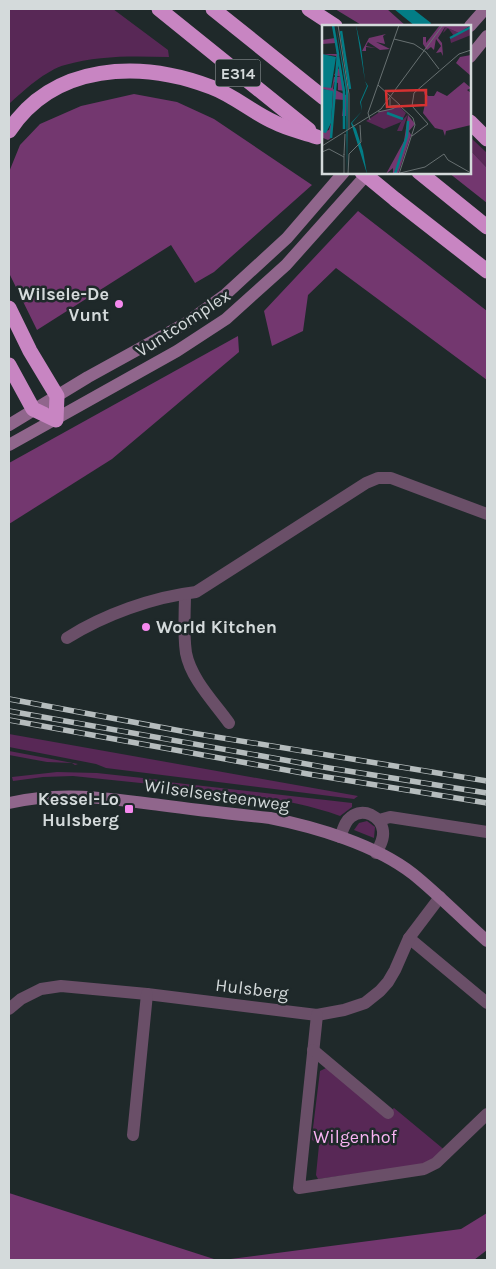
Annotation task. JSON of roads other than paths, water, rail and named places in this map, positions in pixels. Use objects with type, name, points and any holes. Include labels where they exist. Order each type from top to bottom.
[{"type":"highway","name":"E314","points":[[159,9],[320,140]]},
{"type":"highway","name":"E314","points":[[213,9],[322,96]]},
{"type":"highway","points":[[309,9],[334,25]]},
{"type":"highway","points":[[9,131],[17,118],[49,91],[78,78],[115,71],[162,73],[212,87],[275,123],[320,140]]},
{"type":"highway","points":[[471,123],[487,139]]},
{"type":"highway","points":[[364,174],[487,272]]},
{"type":"highway","points":[[421,174],[487,227]]},
{"type":"highway","points":[[9,308],[30,351],[57,396],[56,420],[33,409],[9,365]]},
{"type":"main road","points":[[471,25],[485,9]]},
{"type":"main road","points":[[471,56],[487,36]]},
{"type":"main road","name":"Vuntcomplex","points":[[9,425],[33,409],[167,334],[226,294],[287,238],[342,174]]},
{"type":"main road","name":"Vuntcomplex","points":[[9,445],[177,351],[226,319],[286,265],[367,174]]},
{"type":"main road","name":"Wilselsesteenweg","points":[[9,803],[38,797],[71,796],[102,798],[270,818],[295,823],[340,837],[376,853],[411,873],[487,941]]},
{"type":"street","points":[[67,638],[106,617],[171,596],[196,592],[366,483],[378,478],[391,478],[487,514]]},
{"type":"street","points":[[184,594],[185,642],[190,665],[198,681],[229,723]]},
{"type":"street","points":[[340,837],[346,821],[352,815],[365,812],[371,814],[379,820],[383,830],[383,840],[376,853]]},
{"type":"street","points":[[379,820],[390,817],[487,832]]},
{"type":"street","name":"Hulsberg","points":[[9,1009],[21,999],[41,989],[61,986],[317,1014],[344,1010],[365,1003],[388,982],[409,938],[440,897]]},
{"type":"street","points":[[409,938],[487,1003]]},
{"type":"street","points":[[134,1135],[147,994]]},
{"type":"street","points":[[317,1014],[299,1188],[424,1169],[436,1163],[487,1114]]},
{"type":"street","points":[[313,1050],[388,1113]]},
{"type":"water","points":[[394,9],[413,9],[431,23],[430,25],[414,25]]},
{"type":"railway","points":[[9,699],[192,733],[487,781]]},
{"type":"railway","points":[[9,711],[329,768],[487,793]]},
{"type":"railway","points":[[9,720],[308,774],[487,803]]},
{"type":"place","name":"Wilsele-De Vunt","points":[[119,304]]},
{"type":"place","name":"World Kitchen","points":[[146,627]]},
{"type":"place","name":"Kessel-Lo Hulsberg","points":[[129,809]]},
{"type":"park label","name":"Wilgenhof","points":[[355,1137]]}]
